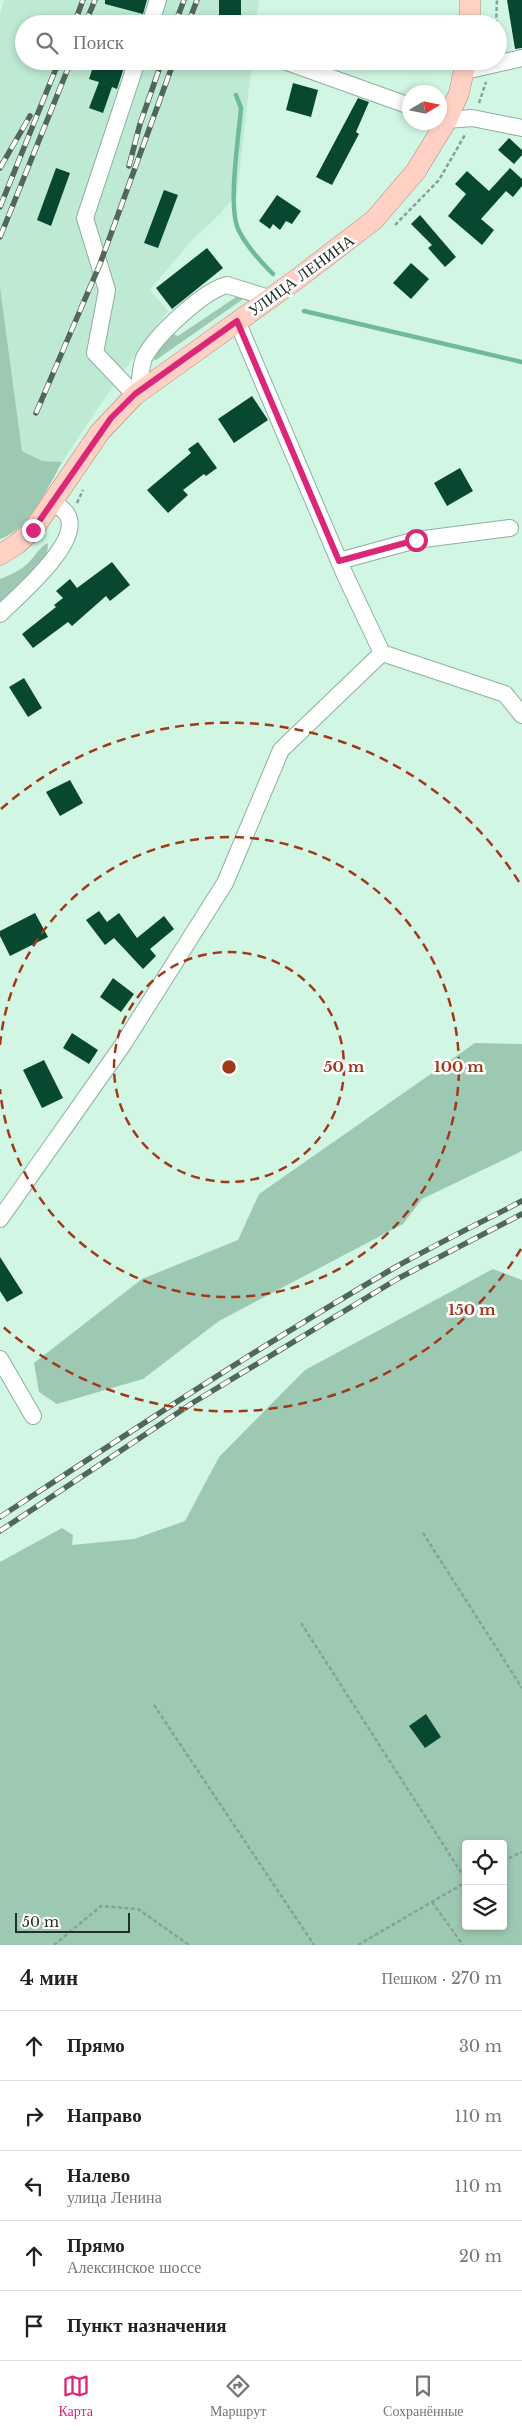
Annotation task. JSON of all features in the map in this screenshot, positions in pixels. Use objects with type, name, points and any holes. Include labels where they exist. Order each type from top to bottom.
[{"type":"main road","points":[[470,0],[470,15]]},
{"type":"main road","name":"УЛИЦА ЛЕНИНА","points":[[447,113],[460,93],[465,70]]},
{"type":"main road","name":"УЛИЦА ЛЕНИНА","points":[[0,555],[25,538],[54,501],[100,432],[137,394],[374,220],[416,170],[437,130]]},
{"type":"street","points":[[153,15],[158,0]]},
{"type":"street","points":[[507,60],[522,58]]},
{"type":"street","points":[[134,70],[85,218],[107,290],[95,353],[137,394]]},
{"type":"street","points":[[309,70],[402,103]]},
{"type":"street","points":[[447,119],[472,118],[522,128]]},
{"type":"street","points":[[137,394],[141,368],[150,348],[185,311],[227,284],[269,298]]},
{"type":"street","points":[[237,321],[339,561],[382,653],[505,694],[522,694]]},
{"type":"street","points":[[0,614],[38,578],[66,539],[70,527],[69,517],[54,501]]},
{"type":"street","points":[[339,561],[416,540],[510,528]]},
{"type":"street","points":[[0,1219],[122,1046],[226,883],[281,750],[382,653]]},
{"type":"street","points":[[505,694],[522,715]]},
{"type":"street","points":[[0,1359],[33,1416]]},
{"type":"path","points":[[496,0],[496,15]]},
{"type":"path","points":[[423,1533],[522,1688]]},
{"type":"path","points":[[301,1624],[462,1875]]},
{"type":"path","points":[[154,1705],[314,1945]]},
{"type":"path","points":[[507,1859],[522,1852]]},
{"type":"path","points":[[358,1945],[462,1883]]},
{"type":"path","points":[[432,1902],[463,1945]]},
{"type":"path","points":[[54,1945],[101,1906],[138,1910],[189,1945]]},
{"type":"shaded area","points":[[4,0],[259,0],[257,15],[15,15],[15,70],[251,70],[237,194],[219,215],[191,241],[150,290],[168,311],[119,377],[62,462],[42,461],[22,451],[0,287],[0,15]]},
{"type":"shaded area","points":[[0,287],[22,451],[42,461],[62,462],[37,506],[20,527],[0,539]]},
{"type":"shaded area","points":[[242,293],[246,297],[156,360],[153,359],[170,333],[178,336]]},
{"type":"shaded area","points":[[48,543],[47,553],[37,570],[0,605],[0,579],[13,574],[24,566]]},
{"type":"shaded area","points":[[475,1043],[522,1044],[522,1151],[422,1199],[403,1224],[219,1321],[143,1379],[57,1404],[39,1392],[34,1363],[142,1279],[238,1240],[259,1194]]},
{"type":"shaded area","points":[[493,1269],[522,1280],[522,1945],[0,1945],[0,1562],[62,1528],[73,1535],[72,1545],[134,1539],[185,1521],[219,1457],[305,1370]]},
{"type":"building","points":[[105,0],[147,0],[143,14],[105,4]]},
{"type":"building","points":[[219,0],[241,0],[241,15],[219,15]]},
{"type":"building","points":[[507,0],[522,0],[522,48],[515,49]]},
{"type":"building","points":[[92,70],[123,70],[117,89],[112,87],[103,113],[89,108],[99,82],[89,79]]},
{"type":"building","points":[[293,83],[318,90],[311,117],[286,110]]},
{"type":"building","points":[[358,98],[369,102],[356,132],[359,134],[332,185],[316,177]]},
{"type":"building","points":[[509,138],[522,150],[522,155],[514,164],[498,150]]},
{"type":"building","points":[[56,168],[70,173],[51,226],[37,220]]},
{"type":"building","points":[[510,168],[522,179],[522,186],[513,197],[506,191],[481,219],[494,230],[482,245],[448,216],[466,194],[455,184],[467,171],[489,191]]},
{"type":"building","points":[[164,190],[178,195],[158,248],[144,243]]},
{"type":"building","points":[[277,195],[301,211],[292,224],[286,221],[280,230],[273,224],[270,229],[259,221]]},
{"type":"building","points":[[420,215],[456,257],[445,267],[428,248],[432,245],[411,224]]},
{"type":"building","points":[[207,248],[223,268],[172,309],[156,288]]},
{"type":"building","points":[[411,263],[429,279],[411,299],[393,283]]},
{"type":"building","points":[[252,396],[268,420],[234,443],[218,419]]},
{"type":"building","points":[[198,442],[217,468],[206,476],[204,474],[183,490],[188,495],[168,513],[147,490],[191,453],[188,449]]},
{"type":"building","points":[[460,468],[473,491],[447,506],[434,483]]},
{"type":"building","points":[[112,562],[130,585],[110,601],[106,596],[72,626],[68,622],[33,648],[22,634],[56,607],[54,605],[63,598],[56,591],[70,579],[77,588]]},
{"type":"building","points":[[24,678],[42,708],[28,717],[9,687]]},
{"type":"building","points":[[70,780],[83,803],[60,816],[46,792]]},
{"type":"building","points":[[99,911],[107,922],[119,913],[137,938],[164,916],[174,929],[150,949],[156,956],[143,969],[114,938],[105,945],[86,920]]},
{"type":"building","points":[[35,913],[48,937],[10,956],[0,936],[0,931]]},
{"type":"building","points":[[113,978],[134,994],[121,1012],[100,997]]},
{"type":"building","points":[[72,1033],[98,1050],[89,1064],[63,1048]]},
{"type":"building","points":[[44,1060],[63,1098],[42,1108],[23,1070]]},
{"type":"building","points":[[0,1257],[23,1293],[7,1302],[0,1291]]},
{"type":"building","points":[[426,1714],[441,1737],[425,1748],[409,1726]]},
{"type":"waterway","points":[[236,95],[241,108],[234,190],[236,221],[246,243],[273,274]]},
{"type":"waterway","points":[[304,311],[522,362]]},
{"type":"railway","points":[[77,15],[83,0]]},
{"type":"railway","points":[[89,15],[95,0]]},
{"type":"railway","points":[[178,15],[184,0]]},
{"type":"railway","points":[[191,15],[197,0]]},
{"type":"railway","points":[[0,207],[55,70]]},
{"type":"railway","points":[[0,237],[67,70]]},
{"type":"railway","points":[[129,166],[140,124],[159,70]]},
{"type":"railway","points":[[36,413],[100,264],[171,70]]},
{"type":"railway","points":[[0,168],[30,116]]},
{"type":"railway","points":[[0,1517],[294,1328],[410,1259],[522,1201]]},
{"type":"railway","points":[[0,1531],[194,1402],[399,1278],[522,1214]]},
{"type":"route","points":[[33,530],[111,418],[135,394],[237,321],[339,561],[416,540]]}]
